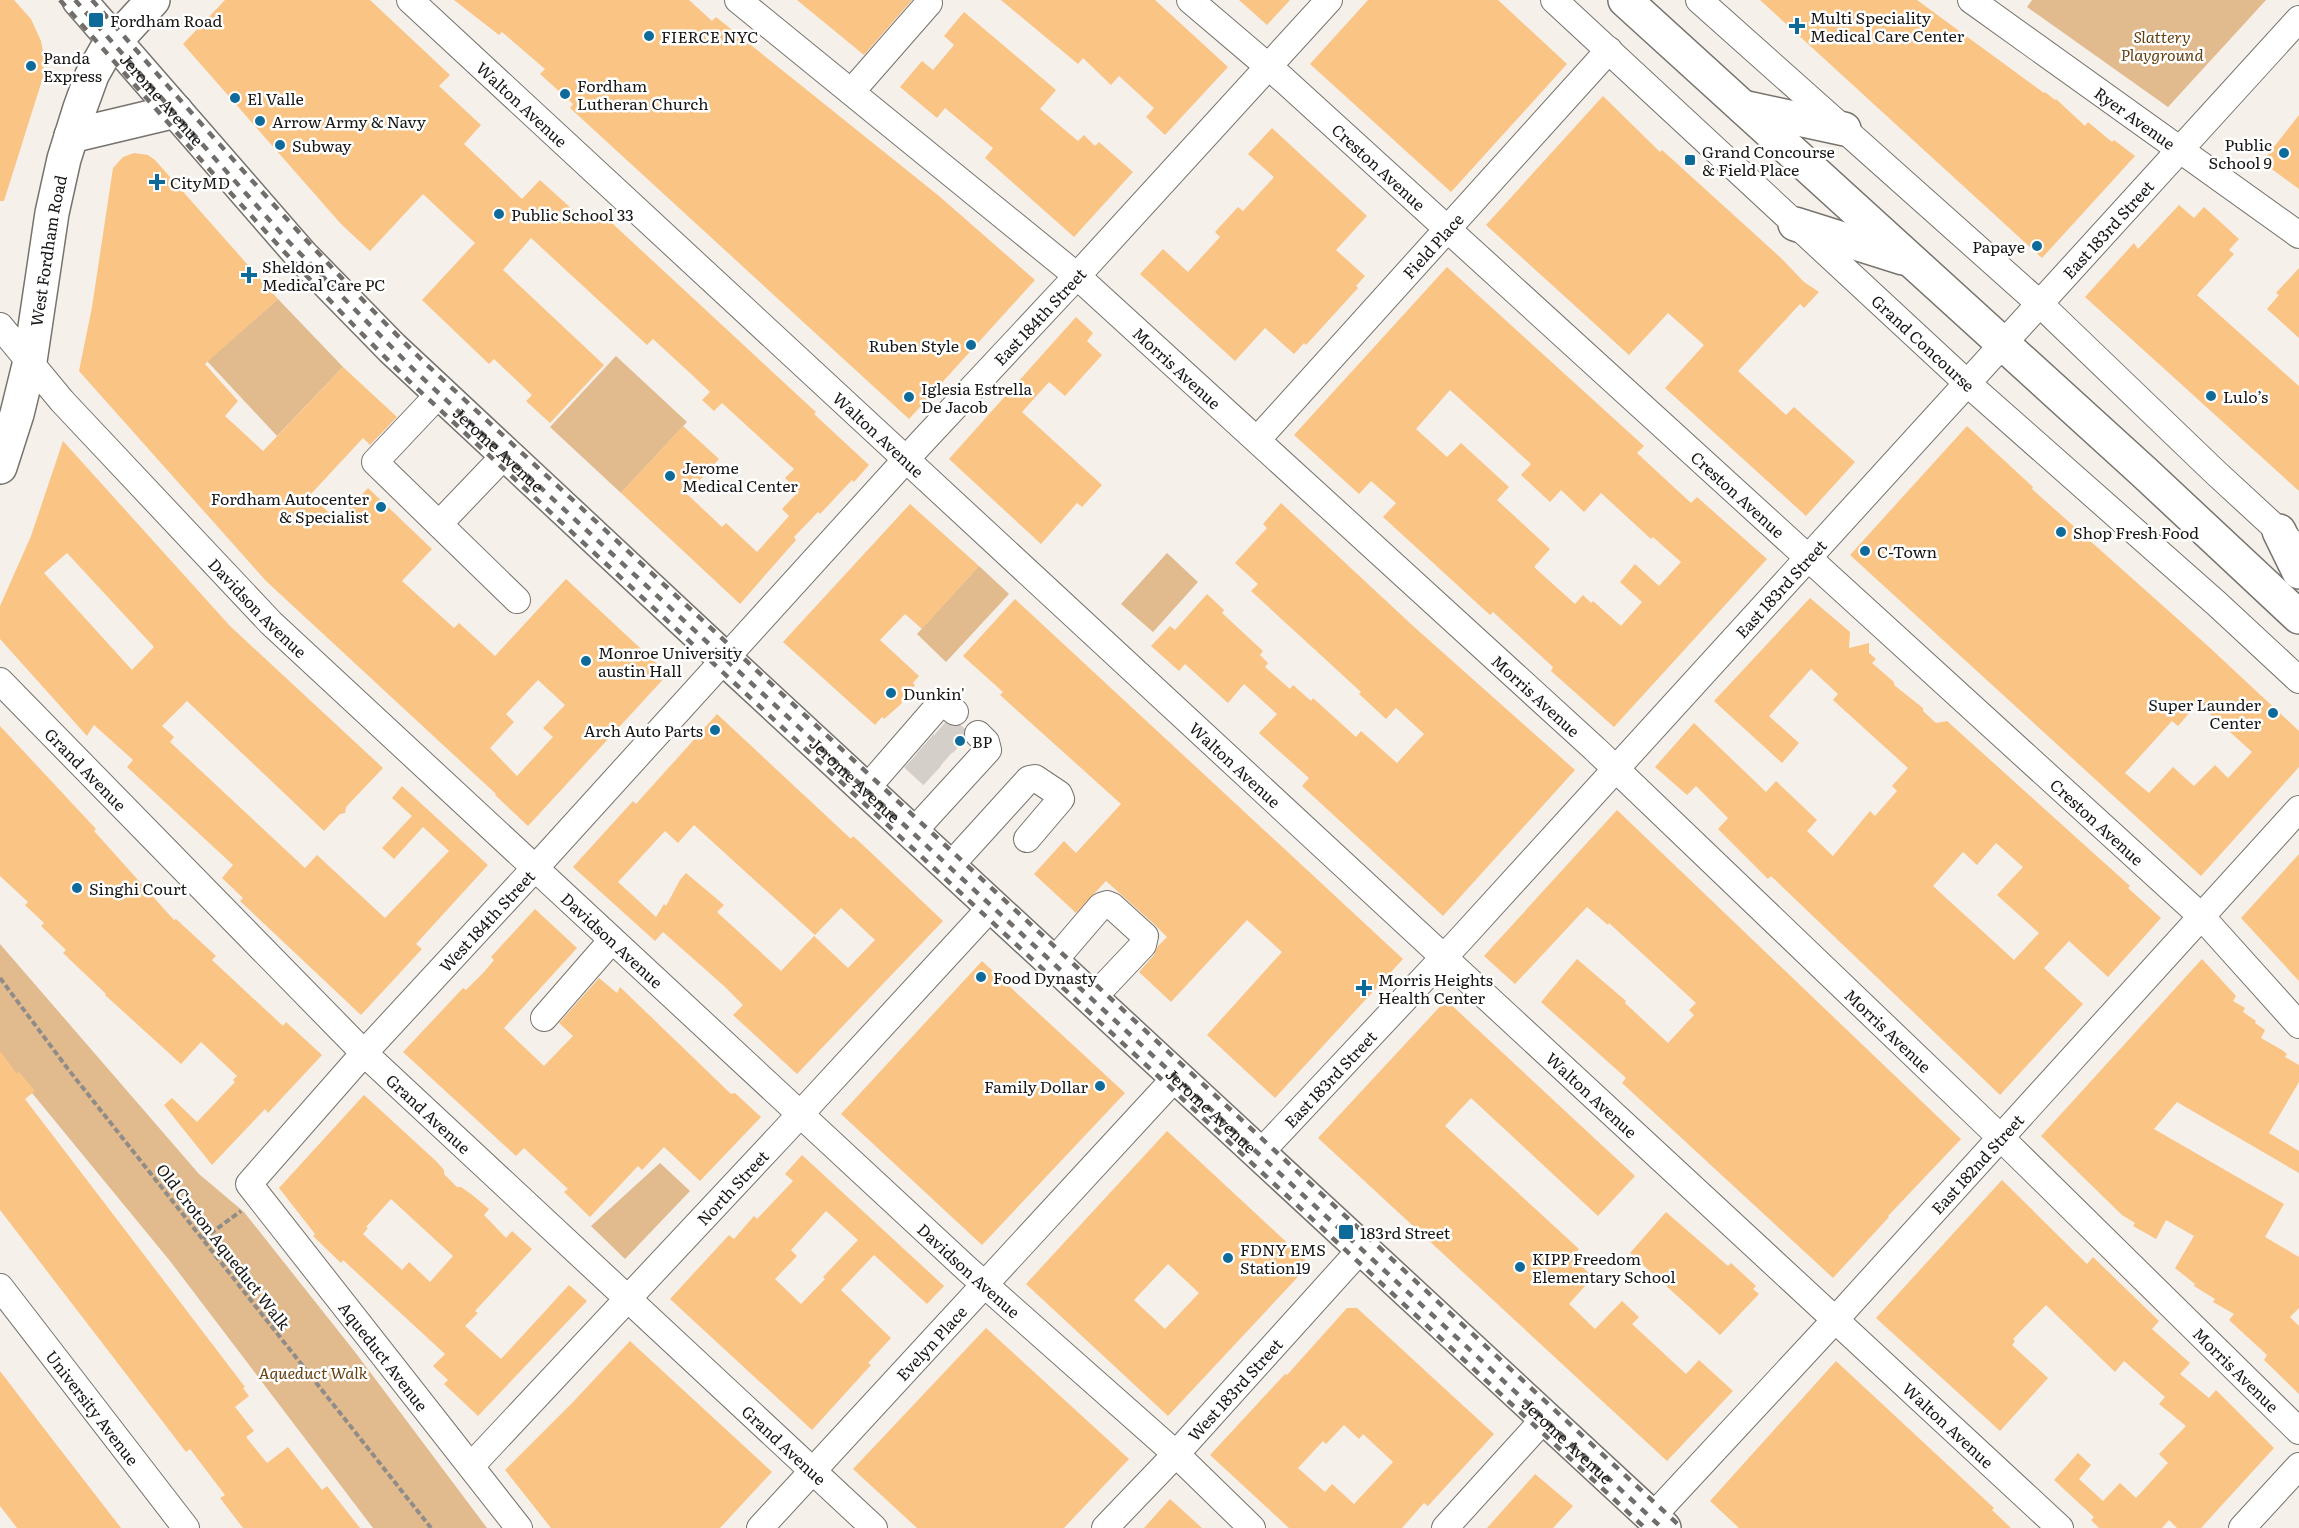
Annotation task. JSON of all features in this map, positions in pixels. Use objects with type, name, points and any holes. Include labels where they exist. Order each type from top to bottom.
[{"type":"main road","name":"Jerome Avenue","points":[[79,0],[302,256],[392,348],[1658,1523]]},
{"type":"main road","name":"West Fordham Road","points":[[0,467],[17,414],[30,361],[52,213],[71,136],[92,75],[105,52],[153,0]]},
{"type":"main road","points":[[1625,0],[2299,616]]},
{"type":"main road","points":[[1742,106],[1844,129]]},
{"type":"main road","points":[[71,136],[176,111]]},
{"type":"main road","points":[[1795,224],[1913,262]]},
{"type":"main road","points":[[2289,540],[2299,572]]},
{"type":"street","name":"Walton Avenue","points":[[410,0],[2060,1528]]},
{"type":"street","name":"Morris Avenue","points":[[738,0],[1077,276],[1616,769],[2001,1138],[2299,1431]]},
{"type":"street","name":"Creston Avenue","points":[[1190,0],[1268,66],[2201,916],[2299,1025]]},
{"type":"street","name":"East 184th Street","points":[[725,659],[1329,0]]},
{"type":"street","name":"Grand Concourse","points":[[1554,0],[1967,383],[2216,603],[2299,680]]},
{"type":"street","points":[[1699,0],[2040,304],[2289,540]]},
{"type":"street","name":"Ryer Avenue","points":[[1971,0],[2299,236]]},
{"type":"street","points":[[852,92],[929,3]]},
{"type":"street","name":"East 183rd Street","points":[[1260,1153],[1444,957],[2299,19]]},
{"type":"street","name":"Field Place","points":[[1257,440],[1609,50]]},
{"type":"street","name":"Davidson Avenue","points":[[0,326],[62,401],[271,623],[985,1286],[1176,1454],[1252,1528]]},
{"type":"street","points":[[440,393],[375,462],[517,600]]},
{"type":"street","points":[[439,524],[506,454]]},
{"type":"street","name":"West 184th Street","points":[[249,1184],[364,1053],[725,659]]},
{"type":"street","name":"Grand Avenue","points":[[0,681],[364,1053],[874,1528]]},
{"type":"street","points":[[866,789],[926,734]]},
{"type":"street","points":[[913,832],[960,765]]},
{"type":"street","points":[[950,866],[1029,779],[1035,778],[1059,794],[1061,799],[1027,839]]},
{"type":"street","name":"East 182nd Street","points":[[1658,1523],[1835,1320],[2299,809]]},
{"type":"street","points":[[1053,962],[1101,906],[1107,904],[1145,936],[1143,945],[1092,999]]},
{"type":"street","name":"North Street","points":[[471,1466],[992,906]]},
{"type":"street","points":[[544,1018],[612,940]]},
{"type":"street","name":"Evelyn Place","points":[[760,1528],[1176,1077]]},
{"type":"street","name":"Aqueduct Avenue","points":[[249,1184],[519,1528]]},
{"type":"street","name":"West 183rd Street","points":[[1105,1528],[1176,1454],[1362,1248]]},
{"type":"street","name":"University Avenue","points":[[0,1287],[186,1528]]},
{"type":"street","points":[[1445,1528],[1545,1418]]},
{"type":"street","points":[[2242,1528],[2299,1466]]},
{"type":"path","name":"Old Croton Aqueduct Walk","points":[[0,978],[68,1069],[431,1528]]},
{"type":"path","points":[[203,1239],[238,1212]]},
{"type":"green space","name":"Slattery Playground","points":[[2032,0],[2266,0],[2168,107],[2027,7]]},
{"type":"green space","points":[[278,299],[343,367],[277,436],[207,361]]},
{"type":"green space","points":[[616,356],[687,422],[621,493],[550,427]]},
{"type":"green space","points":[[1167,553],[1198,582],[1153,632],[1121,604]]},
{"type":"green space","points":[[979,566],[1009,594],[946,662],[917,634]]},
{"type":"green space","name":"Aqueduct Walk","points":[[0,944],[199,1174],[244,1212],[355,1352],[487,1528],[373,1528],[170,1261],[0,1054]]},
{"type":"green space","points":[[660,1163],[690,1191],[625,1259],[591,1226]]},
{"type":"building","points":[[0,0],[14,0],[31,19],[41,41],[44,57],[43,77],[4,201],[0,201]]},
{"type":"building","points":[[225,0],[370,0],[450,75],[439,86],[481,125],[464,144],[522,199],[540,180],[583,219],[589,212],[594,216],[599,211],[816,412],[814,414],[869,465],[854,482],[852,480],[820,514],[818,512],[794,537],[796,540],[740,604],[621,493],[683,426],[719,459],[687,494],[722,527],[726,523],[757,552],[789,516],[782,509],[799,491],[785,478],[794,469],[722,403],[714,411],[702,400],[710,392],[690,373],[653,339],[647,345],[531,238],[503,270],[604,365],[550,423],[526,401],[532,395],[494,359],[489,364],[422,300],[475,243],[423,194],[370,251],[341,224],[183,44]]},
{"type":"building","points":[[454,0],[689,0],[712,21],[716,17],[939,196],[1035,280],[909,419],[570,108],[573,104],[540,74],[545,69],[502,32],[499,35]]},
{"type":"building","points":[[797,0],[912,0],[864,55]]},
{"type":"building","points":[[1001,0],[1155,0],[1228,67],[1165,135],[1146,117],[1154,108],[1119,76],[1111,85],[1083,58],[1078,64]]},
{"type":"building","points":[[1239,0],[1290,0],[1267,25]]},
{"type":"building","points":[[1368,0],[1498,0],[1567,64],[1451,192],[1310,64]]},
{"type":"building","points":[[1760,0],[1917,0],[2044,93],[2056,99],[2085,126],[2088,122],[2112,142],[2114,140],[2135,156],[2042,258]]},
{"type":"building","points":[[964,12],[1056,90],[1040,109],[1078,141],[1084,135],[1095,146],[1099,142],[1133,172],[1074,237],[985,158],[993,148],[945,108],[937,118],[900,87],[922,61],[933,70],[954,45],[944,36]]},
{"type":"building","points":[[1603,96],[1660,152],[1662,150],[1781,258],[1804,282],[1819,292],[1804,308],[1800,304],[1738,371],[1786,415],[1794,407],[1855,462],[1806,516],[1665,388],[1704,345],[1668,313],[1629,355],[1486,225]]},
{"type":"building","name":"Public School 9","points":[[2299,115],[2299,189],[2262,162]]},
{"type":"building","points":[[1272,128],[1367,216],[1336,250],[1365,276],[1356,286],[1358,288],[1306,345],[1304,343],[1294,354],[1265,328],[1235,361],[1140,274],[1163,249],[1188,272],[1220,237],[1215,232],[1238,207],[1243,211],[1274,177],[1248,154]]},
{"type":"building","points":[[134,153],[148,155],[155,160],[278,299],[205,364],[238,401],[225,416],[263,451],[343,367],[397,417],[370,445],[363,438],[310,495],[338,521],[368,488],[432,549],[402,581],[454,628],[459,623],[495,656],[566,579],[668,674],[528,826],[266,581],[79,371],[92,307],[113,168],[123,157]],"holes":[[[538,680],[565,705],[543,728],[553,737],[517,776],[490,748],[514,722],[506,714]]]},
{"type":"building","points":[[2179,205],[2194,218],[2204,207],[2239,239],[2229,250],[2234,254],[2197,295],[2299,386],[2299,491],[2085,297],[2134,243],[2138,249]]},
{"type":"building","points":[[1447,267],[1644,446],[1637,453],[1691,503],[1697,497],[1767,559],[1614,727],[1551,671],[1553,667],[1493,612],[1490,615],[1383,517],[1396,503],[1371,481],[1359,494],[1294,435]],"holes":[[[1450,390],[1531,464],[1521,475],[1550,502],[1561,490],[1584,512],[1601,493],[1651,539],[1653,537],[1681,562],[1659,586],[1635,564],[1620,582],[1642,602],[1621,626],[1583,595],[1575,604],[1534,567],[1550,549],[1497,500],[1509,487],[1461,443],[1447,457],[1416,429]]]},
{"type":"building","points":[[2299,268],[2299,338],[2267,309],[2279,295],[2276,293]]},
{"type":"building","points":[[1076,317],[1093,333],[1087,341],[1102,355],[1065,396],[1049,382],[1022,412],[1102,485],[1082,507],[1077,503],[1041,544],[949,459]]},
{"type":"building","points":[[1967,426],[2033,487],[2032,489],[2299,731],[2299,767],[2201,876],[1850,555]],"holes":[[[2198,703],[2252,752],[2228,778],[2215,765],[2194,786],[2173,767],[2149,793],[2125,773],[2172,721],[2178,726]]]},
{"type":"building","points":[[63,441],[230,626],[383,768],[346,807],[345,813],[340,814],[324,831],[187,701],[162,726],[174,737],[170,742],[305,868],[317,855],[385,918],[449,851],[423,827],[394,859],[382,848],[412,816],[392,798],[402,786],[488,865],[416,944],[422,949],[361,1015],[240,901],[243,898],[222,878],[233,865],[127,767],[133,760],[94,725],[87,736],[0,639],[0,606],[31,536]],"holes":[[[67,553],[154,647],[132,670],[44,573]]]},
{"type":"building","points":[[1281,503],[1412,625],[1575,770],[1443,916],[1302,786],[1309,778],[1259,733],[1277,714],[1244,684],[1228,703],[1185,664],[1179,671],[1151,646],[1170,626],[1175,630],[1207,594],[1224,610],[1222,613],[1263,651],[1260,655],[1268,663],[1265,667],[1290,689],[1293,685],[1311,701],[1313,698],[1356,737],[1361,731],[1397,763],[1424,734],[1396,708],[1386,719],[1359,694],[1361,692],[1251,591],[1258,584],[1235,563],[1267,528],[1263,524]]},
{"type":"building","points":[[910,504],[979,566],[922,629],[905,614],[880,640],[919,676],[900,705],[884,719],[882,717],[875,725],[783,642]]},
{"type":"building","points":[[1810,598],[1850,632],[1849,648],[1869,643],[1869,653],[1876,659],[1872,663],[1894,682],[1894,685],[1923,708],[1923,711],[1936,723],[1947,721],[2130,886],[2128,888],[2161,918],[2108,977],[2069,941],[2044,968],[2083,1004],[2000,1095],[1771,876],[1768,879],[1718,829],[1728,818],[1696,786],[1687,795],[1655,767],[1694,723],[1766,792],[1776,781],[1817,820],[1807,831],[1833,856],[1870,811],[1875,816],[1897,791],[1892,786],[1908,768],[1833,700],[1838,694],[1811,669],[1769,716],[1799,743],[1782,763],[1714,701]],"holes":[[[1996,843],[2023,867],[1997,895],[2039,933],[2014,960],[1933,886],[1963,852],[1977,865]]]},
{"type":"building","points":[[1015,599],[1403,959],[1275,1098],[1207,1035],[1282,952],[1247,920],[1171,1002],[1139,972],[1167,937],[1155,925],[1106,881],[1076,913],[1034,874],[1064,841],[1076,853],[1121,804],[1000,695],[1003,692],[963,656]]},
{"type":"building","points":[[717,714],[851,839],[853,836],[943,921],[797,1074],[733,1015],[743,1005],[724,986],[663,932],[655,941],[573,867],[633,801],[636,804]],"holes":[[[694,825],[815,935],[841,908],[875,940],[848,968],[814,936],[781,971],[717,912],[724,905],[686,873],[666,906],[664,904],[656,917],[618,882],[665,831],[678,843]]]},
{"type":"building","points":[[0,726],[96,829],[94,831],[174,920],[176,919],[216,956],[212,960],[283,1026],[286,1022],[322,1055],[268,1113],[265,1109],[212,1165],[164,1105],[172,1098],[197,1122],[235,1082],[233,1080],[237,1076],[201,1042],[181,1064],[105,995],[63,953],[66,950],[41,926],[44,923],[25,905],[28,902],[0,876]]},
{"type":"building","points":[[1617,810],[1961,1139],[1833,1278],[1622,1083],[1626,1078],[1541,1002],[1577,959],[1626,1001],[1625,1003],[1668,1043],[1694,1015],[1689,1010],[1696,1003],[1609,923],[1608,925],[1587,907],[1515,984],[1484,956]]},
{"type":"building","points":[[2299,854],[2299,981],[2241,918]]},
{"type":"building","points":[[535,909],[577,948],[504,1028],[544,1066],[573,1036],[559,1023],[599,978],[617,993],[620,987],[731,1094],[735,1093],[761,1117],[700,1181],[664,1147],[642,1170],[638,1166],[590,1217],[564,1192],[568,1189],[524,1148],[516,1156],[403,1052],[463,988],[466,990],[484,972],[494,960],[491,957]]},
{"type":"building","points":[[2202,959],[2236,996],[2233,1001],[2245,1008],[2243,1012],[2265,1030],[2261,1038],[2282,1050],[2287,1054],[2285,1057],[2299,1065],[2299,1082],[2269,1133],[2299,1151],[2299,1173],[2177,1102],[2154,1129],[2284,1204],[2265,1237],[2299,1257],[2299,1308],[2290,1317],[2299,1326],[2299,1394],[2264,1360],[2267,1355],[2229,1320],[2234,1314],[2213,1302],[2215,1299],[2194,1286],[2195,1284],[2175,1268],[2194,1236],[2166,1220],[2156,1239],[2133,1226],[2135,1223],[2122,1215],[2041,1136]]},
{"type":"building","points":[[982,961],[1125,1093],[982,1245],[841,1114]]},
{"type":"building","points":[[1446,1000],[1635,1176],[1598,1216],[1471,1098],[1445,1126],[1579,1249],[1572,1257],[1593,1277],[1569,1304],[1595,1329],[1622,1301],[1639,1317],[1632,1324],[1686,1374],[1699,1360],[1733,1391],[1667,1461],[1318,1138]]},
{"type":"building","points":[[0,1051],[17,1074],[19,1072],[35,1091],[25,1099],[245,1387],[243,1388],[249,1396],[235,1407],[254,1431],[246,1437],[267,1463],[288,1447],[322,1490],[327,1486],[360,1528],[243,1528],[220,1498],[225,1495],[190,1449],[186,1452],[0,1210]]},
{"type":"building","points":[[364,1095],[436,1161],[444,1170],[444,1174],[457,1187],[461,1187],[489,1209],[484,1215],[506,1238],[512,1231],[532,1249],[475,1311],[478,1313],[465,1326],[501,1359],[569,1285],[587,1301],[478,1416],[444,1384],[448,1380],[433,1366],[445,1354],[343,1260],[341,1263],[313,1236],[315,1234],[279,1188]],"holes":[[[391,1199],[453,1256],[430,1282],[409,1262],[402,1270],[363,1234],[368,1228],[366,1227]]]},
{"type":"building","points":[[1167,1131],[1310,1264],[1168,1416],[1026,1284]],"holes":[[[1168,1264],[1199,1293],[1165,1329],[1134,1300]]]},
{"type":"building","points":[[802,1155],[944,1286],[927,1304],[874,1255],[841,1290],[891,1338],[868,1363],[871,1365],[812,1430],[670,1299],[729,1235],[734,1239],[754,1216],[757,1219],[793,1181],[785,1174]],"holes":[[[826,1211],[858,1240],[801,1304],[775,1279],[797,1256],[791,1250]]]},
{"type":"building","points":[[2002,1180],[2087,1264],[2093,1257],[2159,1321],[2152,1329],[2190,1363],[2180,1374],[2209,1398],[2216,1390],[2274,1448],[2201,1528],[2177,1528],[2169,1520],[2162,1528],[2099,1528],[2091,1520],[2094,1517],[2054,1480],[2078,1453],[2091,1465],[2079,1479],[2103,1501],[2120,1483],[2136,1498],[2168,1463],[2159,1454],[2186,1426],[2159,1404],[2165,1397],[2124,1361],[2115,1372],[2046,1305],[2013,1339],[2015,1341],[2012,1345],[2048,1378],[2000,1431],[1876,1318]]},
{"type":"building","points":[[1666,1212],[1728,1266],[1731,1263],[1756,1286],[1753,1289],[1759,1294],[1720,1335],[1630,1253]]},
{"type":"building","points":[[1347,1308],[1357,1308],[1494,1434],[1428,1506],[1424,1503],[1402,1528],[1289,1528],[1210,1455],[1285,1374],[1287,1375]],"holes":[[[1344,1425],[1359,1439],[1363,1434],[1393,1462],[1354,1504],[1332,1484],[1325,1492],[1298,1468],[1323,1441],[1326,1444]]]},
{"type":"building","points":[[986,1328],[1129,1459],[1064,1528],[917,1528],[853,1469]]},
{"type":"building","points":[[630,1341],[772,1472],[720,1528],[551,1528],[505,1470]]},
{"type":"building","points":[[1836,1361],[1994,1508],[1992,1510],[2011,1528],[1739,1528],[1710,1501]]},
{"type":"building","points":[[0,1371],[121,1528],[17,1528],[0,1506]]},
{"type":"building","points":[[1535,1474],[1573,1506],[1553,1528],[1487,1528]]},
{"type":"building","points":[[1170,1499],[1202,1528],[1144,1528]]},
{"type":"tunnel","points":[[942,726],[966,747]]},
{"type":"tunnel","points":[[925,744],[949,765]]},
{"type":"tunnel","points":[[913,758],[936,779]]},
{"type":"railway","points":[[60,0],[275,241],[409,381],[1645,1528]]},
{"type":"railway","points":[[75,0],[287,240],[416,372],[1662,1528]]},
{"type":"railway","points":[[92,0],[297,230],[426,364],[1682,1528]]},
{"type":"place","name":"Fordham Road","points":[[96,20]]},
{"type":"place","name":"Multi Speciality Medical Care Center","points":[[1797,26]]},
{"type":"place","name":"FIERCE NYC","points":[[649,36]]},
{"type":"place","name":"Panda Express","points":[[31,66]]},
{"type":"place","name":"Fordham Lutheran Church","points":[[565,94]]},
{"type":"place","name":"El Valle","points":[[235,98]]},
{"type":"place","name":"Arrow Army & Navy","points":[[260,121]]},
{"type":"place","name":"Subway","points":[[280,145]]},
{"type":"place","name":"Public School 9","points":[[2284,153]]},
{"type":"place","name":"Grand Concourse & Field Place","points":[[1690,160]]},
{"type":"place","name":"CityMD","points":[[157,182]]},
{"type":"place","name":"Public School 33","points":[[499,214]]},
{"type":"place","name":"Papaye","points":[[2037,246]]},
{"type":"place","name":"Sheldon Medical Care PC","points":[[249,275]]},
{"type":"place","name":"Ruben Style","points":[[971,345]]},
{"type":"place","name":"Lulo’s","points":[[2211,396]]},
{"type":"place","name":"Iglesia Estrella De Jacob","points":[[909,397]]},
{"type":"place","name":"Jerome Medical Center","points":[[670,476]]},
{"type":"place","name":"Fordham Autocenter & Specialist","points":[[381,507]]},
{"type":"place","name":"Shop Fresh Food","points":[[2061,532]]},
{"type":"place","name":"C-Town","points":[[1865,551]]},
{"type":"place","name":"Monroe University austin Hall","points":[[586,661]]},
{"type":"place","name":"Dunkin'","points":[[891,693]]},
{"type":"place","name":"Super Launder Center","points":[[2273,713]]},
{"type":"place","name":"Arch Auto Parts","points":[[715,730]]},
{"type":"place","name":"BP","points":[[960,741]]},
{"type":"place","name":"Singhi Court","points":[[77,888]]},
{"type":"place","name":"Food Dynasty","points":[[981,977]]},
{"type":"place","name":"Morris Heights Health Center","points":[[1364,988]]},
{"type":"place","name":"Family Dollar","points":[[1100,1086]]},
{"type":"place","name":"183rd Street","points":[[1346,1232]]},
{"type":"place","name":"FDNY EMS Station19","points":[[1228,1258]]},
{"type":"place","name":"KIPP Freedom Elementary School","points":[[1520,1267]]}]
